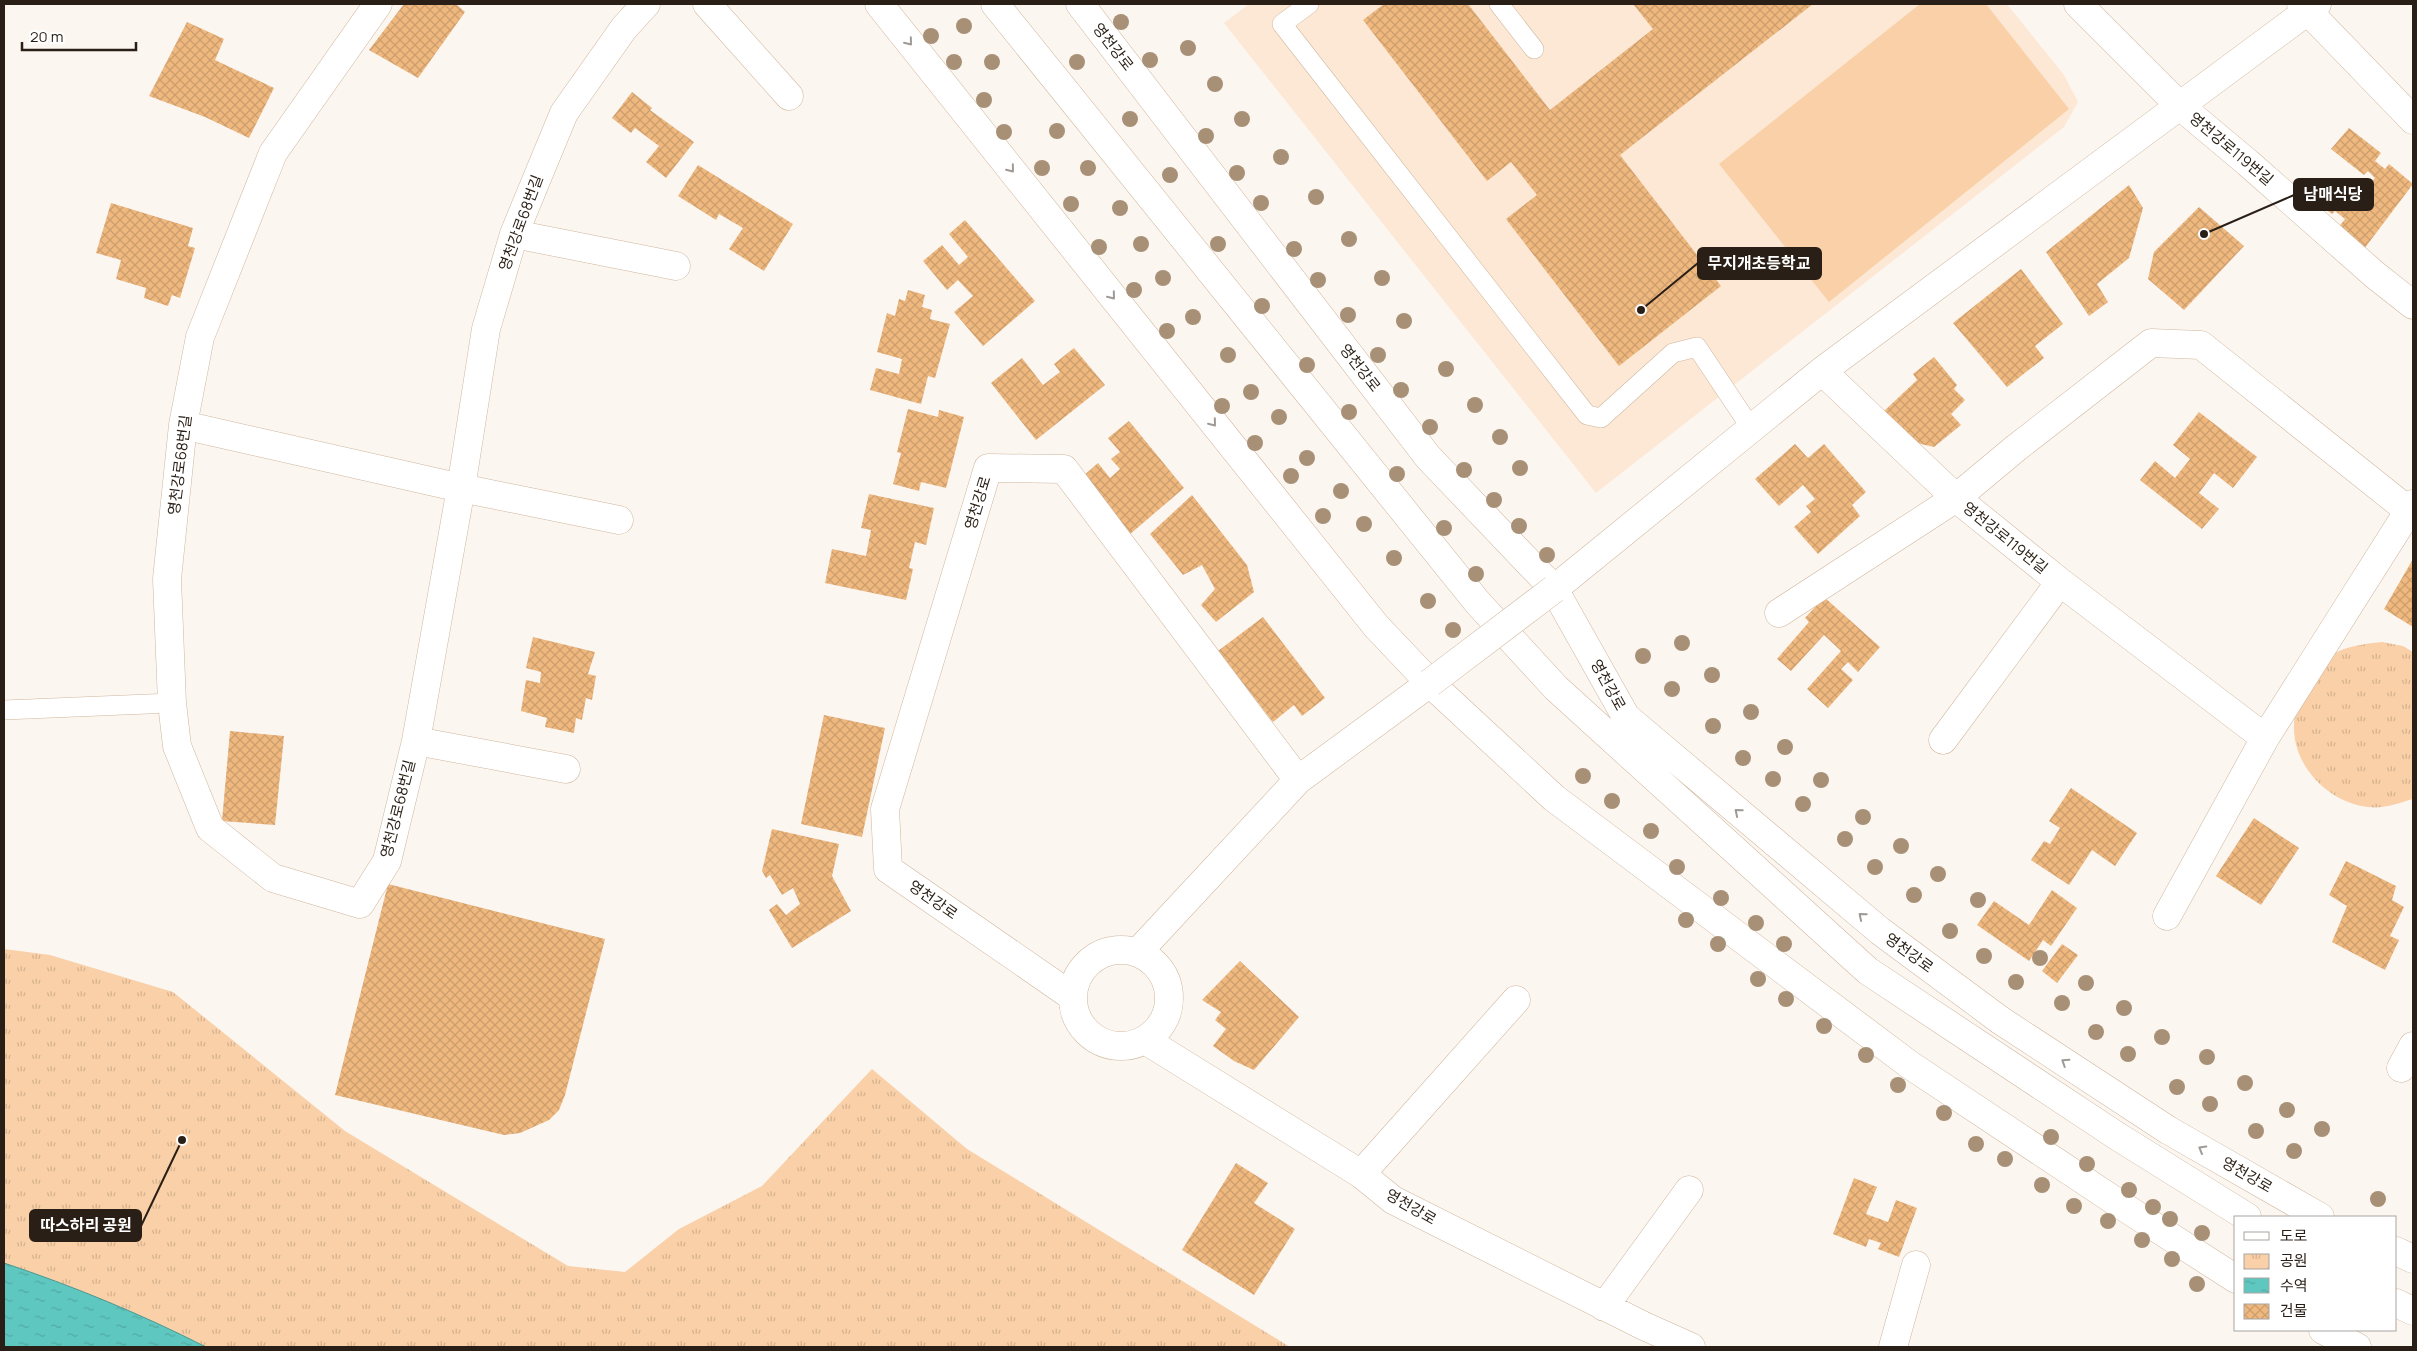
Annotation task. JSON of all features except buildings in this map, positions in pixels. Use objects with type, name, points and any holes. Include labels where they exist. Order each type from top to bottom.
[{"type":"street","name":"영천강로68번길","points":[[378,4],[273,153],[200,336],[183,425],[167,579],[172,703],[177,746],[210,828],[273,878],[360,904],[387,862],[416,741],[461,488],[486,329],[514,234],[564,113],[624,28],[646,4]]},
{"type":"street","points":[[707,4],[789,96]]},
{"type":"street","points":[[879,4],[1376,626],[1430,683],[1554,798],[1910,1065],[2234,1278]]},
{"type":"street","name":"영천강로","points":[[995,4],[1478,603],[1556,688],[1868,971],[2117,1136],[2245,1216]]},
{"type":"street","name":"영천강로","points":[[1080,4],[1428,457],[1554,589],[1626,717],[1880,931],[2000,1020],[2160,1124],[2318,1216]]},
{"type":"street","name":"영천강로119번길","points":[[2078,4],[2180,106],[2375,275],[2413,305]]},
{"type":"street","points":[[1138,952],[1298,780],[1554,589],[1822,371],[2180,106],[2309,6],[2413,120]]},
{"type":"street","points":[[514,234],[676,266]]},
{"type":"street","name":"영천강로119번길","points":[[2151,343],[2201,345],[2411,507],[2265,738],[2060,582],[1956,498],[2016,448],[2151,343]]},
{"type":"street","points":[[1779,613],[1956,498],[1822,371]]},
{"type":"street","points":[[183,425],[461,488],[619,520]]},
{"type":"street","name":"영천강로","points":[[1072,997],[888,869],[885,809],[988,468],[1064,469],[1298,780]]},
{"type":"street","points":[[1943,740],[2060,582]]},
{"type":"street","points":[[2167,916],[2265,738]]},
{"type":"street","points":[[416,741],[566,769]]},
{"type":"street","points":[[1124,950],[1138,952],[1152,960],[1162,972],[1168,986],[1169,1001],[1165,1016],[1157,1030],[1146,1040],[1132,1045],[1116,1046],[1102,1042],[1089,1034],[1080,1024],[1072,997],[1075,981],[1083,968],[1094,958],[1108,951],[1124,950]]},
{"type":"street","points":[[1361,1174],[1516,1000]]},
{"type":"street","name":"영천강로","points":[[1146,1040],[1361,1174],[1393,1200],[1604,1307],[1691,1347]]},
{"type":"street","points":[[1604,1307],[1689,1190]]},
{"type":"street","points":[[2397,1251],[2413,1259]]},
{"type":"street","points":[[1893,1347],[1916,1266]]},
{"type":"street","points":[[2397,1303],[2413,1311]]},
{"type":"street","points":[[2325,1331],[2357,1347]]},
{"type":"lane","points":[[1309,4],[1282,24],[1587,415],[1601,418],[1673,353],[1697,347],[1751,428]]},
{"type":"lane","points":[[1499,4],[1534,49]]},
{"type":"lane","points":[[4,710],[172,703]]},
{"type":"shaded area","points":[[1249,4],[2007,4],[2064,75],[2078,102],[2064,127],[1596,493],[1224,23]]},
{"type":"green space","points":[[1920,4],[1986,4],[2069,109],[1829,302],[1719,164]]},
{"type":"green space","points":[[2382,642],[2403,646],[2413,652],[2413,799],[2386,806],[2368,807],[2337,797],[2312,776],[2303,763],[2297,748],[2294,732],[2295,715],[2324,661],[2343,649]]},
{"type":"green space","points":[[4,949],[50,955],[173,992],[345,1131],[568,1266],[625,1272],[679,1229],[762,1186],[872,1069],[967,1149],[1290,1347],[206,1347],[106,1301],[4,1263]]},
{"type":"water","points":[[4,1263],[106,1301],[206,1347],[4,1347]]},
{"type":"place","name":"남매식당","points":[[2204,234]]},
{"type":"place","name":"무지개초등학교","points":[[1641,310]]},
{"type":"place","name":"따스하리 공원","points":[[182,1140]]}]
